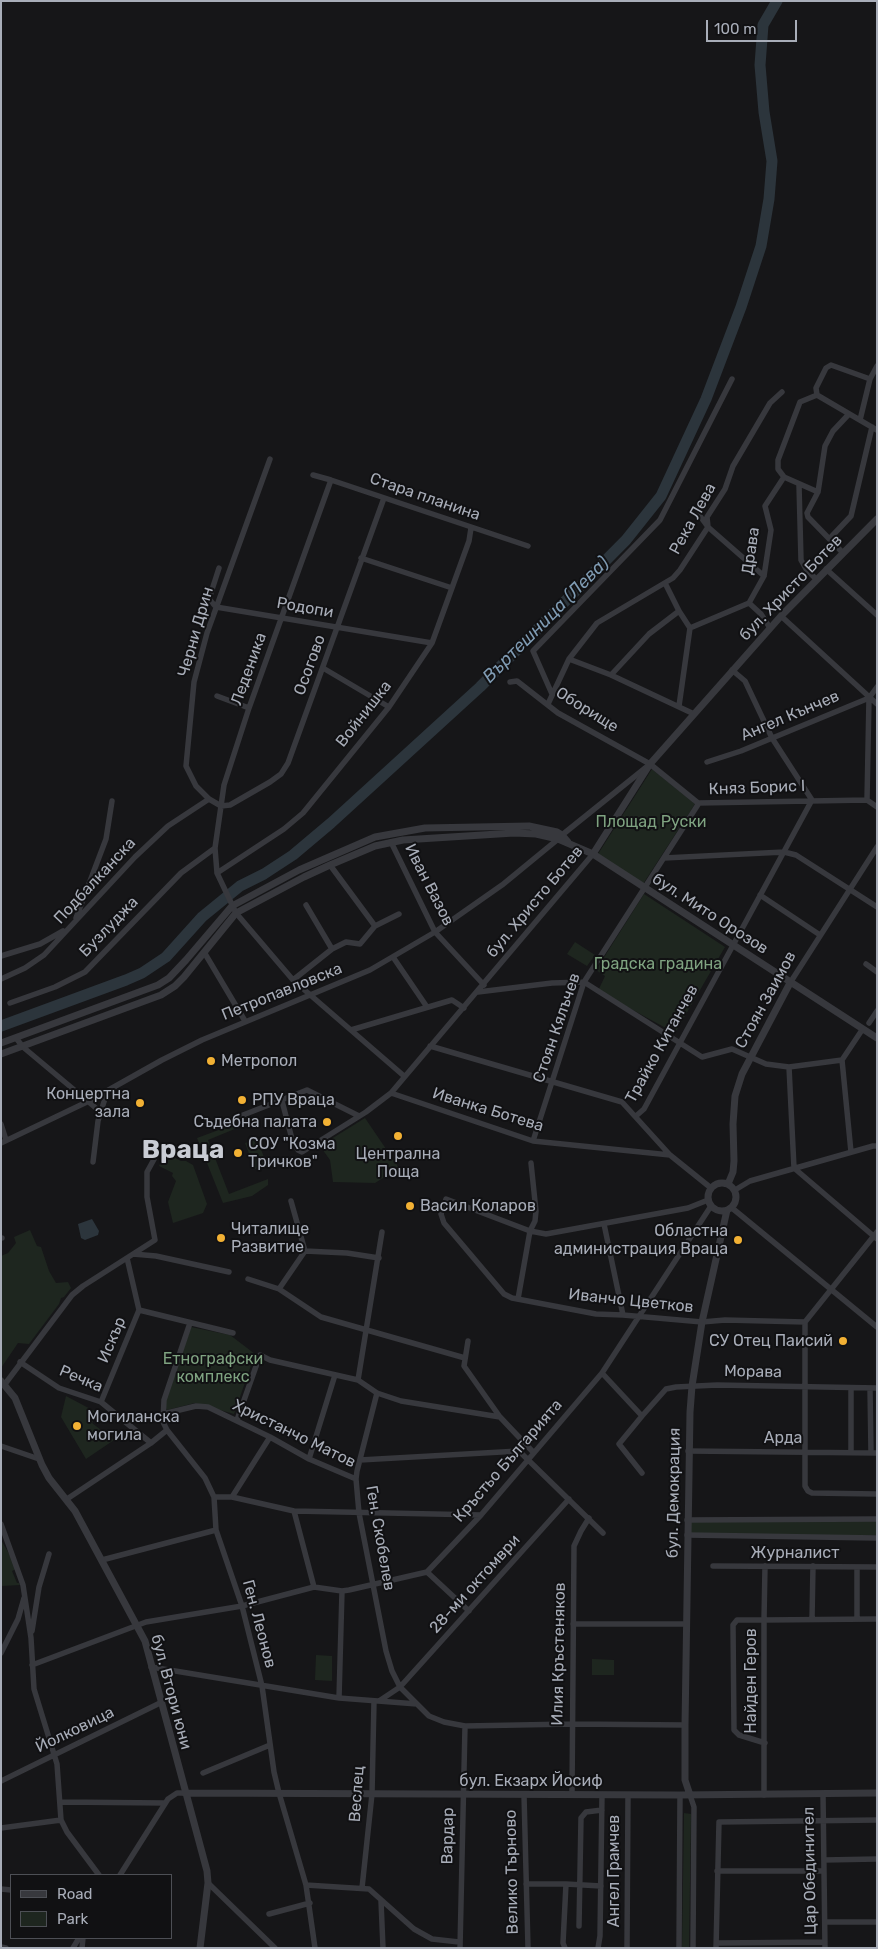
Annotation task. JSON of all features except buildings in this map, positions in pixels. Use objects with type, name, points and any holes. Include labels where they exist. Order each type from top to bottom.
[{"type":"street","points":[[817,395],[816,388],[826,368],[831,365],[870,378]]},
{"type":"street","points":[[860,420],[870,378],[877,366]]},
{"type":"street","points":[[552,694],[533,651],[660,520],[732,379]]},
{"type":"street","name":"Река Лева","points":[[548,704],[570,659],[597,623],[674,578],[708,527],[708,516],[725,489],[733,466],[770,403],[782,392]]},
{"type":"street","points":[[817,395],[874,428],[851,516],[832,536]]},
{"type":"street","points":[[817,395],[800,402],[787,432],[778,460],[778,469],[784,477],[818,492]]},
{"type":"street","points":[[843,553],[808,517],[807,513],[818,492],[825,446],[833,431],[849,414]]},
{"type":"street","name":"Черни Дрин","points":[[221,806],[209,799],[196,786],[186,766],[194,682],[207,633],[270,459]]},
{"type":"street","name":"Стара планина","points":[[313,475],[528,546]]},
{"type":"street","name":"Драва","points":[[749,603],[764,576],[771,530],[765,506],[784,477]]},
{"type":"street","name":"Леденика","points":[[331,480],[283,618],[249,708],[224,785],[215,848],[217,873],[236,913],[293,980],[404,1076]]},
{"type":"street","points":[[799,485],[801,560],[806,569],[816,579]]},
{"type":"street","name":"Осогово","points":[[221,806],[230,806],[281,774],[288,763],[384,498]]},
{"type":"street","points":[[692,509],[708,527],[764,576]]},
{"type":"street","name":"бул. Христо Ботев","points":[[282,1102],[292,1139],[298,1150],[302,1152],[359,1116],[390,1093],[478,992],[593,854],[650,764],[781,616],[877,518]]},
{"type":"street","name":"бул. Христо Ботев","points":[[863,533],[877,524]]},
{"type":"street","name":"Войнишка","points":[[217,873],[284,829],[303,812],[389,707],[432,643],[469,541],[471,528]]},
{"type":"street","points":[[361,558],[452,588]]},
{"type":"street","points":[[216,607],[209,599],[209,593],[219,568]]},
{"type":"street","points":[[826,570],[877,615]]},
{"type":"street","points":[[665,583],[690,628],[679,706]]},
{"type":"street","points":[[690,628],[749,603],[761,614],[770,628]]},
{"type":"street","name":"Родопи","points":[[216,607],[432,643]]},
{"type":"street","points":[[611,675],[649,634],[679,611]]},
{"type":"street","points":[[781,616],[868,698],[877,704]]},
{"type":"street","points":[[570,659],[611,675],[694,714]]},
{"type":"street","points":[[323,668],[389,707]]},
{"type":"street","points":[[732,670],[748,686],[772,738],[812,800]]},
{"type":"street","name":"Оборище","points":[[510,682],[517,681],[566,717],[650,764]]},
{"type":"street","name":"Ангел Кънчев","points":[[708,762],[741,751],[868,698],[877,687]]},
{"type":"street","points":[[217,696],[249,708]]},
{"type":"street","points":[[868,698],[867,800],[877,807]]},
{"type":"street","name":"Княз Борис I","points":[[650,764],[699,803],[867,800]]},
{"type":"street","name":"Петропавловска","points":[[4,1142],[107,1092],[162,1060],[245,1021],[311,996],[370,970],[393,957],[435,932],[502,885],[627,780],[650,764]]},
{"type":"street","name":"Подбалканска","points":[[1,980],[34,962],[69,928],[135,856],[168,826],[209,799]]},
{"type":"street","name":"Трайко Китанчев","points":[[636,1116],[644,1109],[812,800]]},
{"type":"street","points":[[1,956],[40,944],[69,928],[78,914],[106,839],[112,801]]},
{"type":"street","name":"Стоян Кялъчев","points":[[533,1141],[584,982],[699,803]]},
{"type":"street","points":[[1,1043],[158,985],[169,978],[186,960],[230,903],[299,870],[375,838],[437,827],[520,826],[545,829],[560,837]]},
{"type":"street","points":[[1,1054],[161,995],[175,986],[184,977],[236,913],[304,877],[375,846],[433,836],[514,833],[560,837]]},
{"type":"street","name":"бул. Мито Орозов","points":[[560,837],[593,854],[877,1040]]},
{"type":"street","name":"Иван Вазов","points":[[392,842],[435,932],[484,984]]},
{"type":"street","name":"Стоян Заимов","points":[[728,1184],[733,1166],[735,1096],[742,1074],[790,983],[877,847]]},
{"type":"street","name":"Бузлуджа","points":[[10,1003],[55,987],[85,972],[181,873],[215,848]]},
{"type":"street","points":[[664,858],[784,852],[796,855],[877,907]]},
{"type":"street","points":[[330,865],[375,926]]},
{"type":"street","points":[[760,895],[820,935]]},
{"type":"street","points":[[306,905],[332,949]]},
{"type":"street","points":[[293,980],[332,949],[346,942],[360,944],[375,926],[400,914]]},
{"type":"street","points":[[204,952],[245,1021]]},
{"type":"street","points":[[393,957],[427,1007]]},
{"type":"street","points":[[866,964],[877,972]]},
{"type":"street","points":[[478,992],[552,983],[584,982],[702,1057],[732,1049],[766,1064],[789,1067],[842,1060]]},
{"type":"street","points":[[351,1030],[452,1000],[464,1008]]},
{"type":"street","points":[[869,1023],[877,1011]]},
{"type":"street","points":[[851,1152],[842,1060],[862,1030]]},
{"type":"street","points":[[16,1038],[23,1047],[97,1109],[99,1116]]},
{"type":"street","points":[[430,1046],[622,1102],[670,1155],[711,1188]]},
{"type":"street","points":[[789,1067],[794,1168],[876,1236],[806,1322],[805,1486],[812,1493],[877,1494]]},
{"type":"street","points":[[215,1126],[282,1102],[307,1090],[359,1116]]},
{"type":"street","points":[[93,1162],[99,1116],[107,1092]]},
{"type":"street","name":"Иванка Ботева","points":[[390,1093],[533,1141],[670,1155]]},
{"type":"street","points":[[1,1124],[4,1142]]},
{"type":"street","points":[[735,1190],[750,1181],[877,1146]]},
{"type":"street","points":[[3,1383],[35,1346],[72,1295],[155,1240],[147,1197],[147,1172],[158,1152]]},
{"type":"street","points":[[518,1299],[530,1231],[535,1221],[536,1211],[531,1163]]},
{"type":"street","points":[[710,1203],[720,1211],[730,1209],[736,1199],[735,1190],[728,1184],[718,1184],[711,1188]]},
{"type":"street","points":[[710,1203],[711,1188]]},
{"type":"street","name":"Иванчо Цветков","points":[[530,1231],[446,1199],[441,1214],[444,1223],[504,1294],[512,1298],[596,1314],[702,1322],[725,1320],[806,1322]]},
{"type":"street","points":[[291,1201],[305,1251]]},
{"type":"street","points":[[530,1231],[546,1234],[710,1203]]},
{"type":"street","name":"Кръстьо Българията","points":[[427,1572],[481,1514],[602,1373],[710,1203]]},
{"type":"street","points":[[730,1209],[877,1327]]},
{"type":"street","name":"бул. Демокрация","points":[[678,1948],[680,1796],[685,1780],[688,1451],[692,1386],[702,1322],[730,1209]]},
{"type":"street","points":[[604,1224],[623,1315]]},
{"type":"street","points":[[358,1380],[382,1232]]},
{"type":"street","points":[[305,1251],[347,1253],[379,1258]]},
{"type":"street","points":[[279,1289],[305,1251]]},
{"type":"street","points":[[130,1256],[156,1256],[229,1272]]},
{"type":"street","name":"Искър","points":[[101,1402],[139,1310],[130,1256]]},
{"type":"street","points":[[248,1279],[279,1289],[321,1317],[465,1358]]},
{"type":"street","points":[[139,1310],[234,1333]]},
{"type":"street","name":"Ген. Леонов","points":[[190,1323],[164,1400],[163,1422],[167,1430],[205,1478],[214,1497],[216,1530],[242,1606],[262,1686],[279,1793],[306,1885],[315,1948]]},
{"type":"street","points":[[468,1341],[464,1366],[500,1417],[533,1452]]},
{"type":"street","points":[[237,1420],[260,1354],[270,1360],[358,1380],[376,1393],[401,1401],[500,1417]]},
{"type":"street","name":"Речка","points":[[20,1362],[59,1388],[101,1402],[151,1443]]},
{"type":"street","points":[[602,1373],[642,1416]]},
{"type":"street","points":[[309,1458],[335,1375]]},
{"type":"street","name":"бул. Втори юни","points":[[3,1383],[18,1404],[39,1459],[49,1478],[67,1499],[145,1640],[160,1703],[206,1865],[208,1883],[200,1948]]},
{"type":"street","name":"Морава","points":[[642,1473],[618,1444],[666,1389],[692,1386],[874,1388]]},
{"type":"street","points":[[851,1388],[851,1452]]},
{"type":"street","points":[[874,1388],[874,1453]]},
{"type":"street","name":"Ген. Скобелев","points":[[376,1393],[356,1479],[358,1513],[386,1651],[392,1671],[400,1687]]},
{"type":"street","name":"Христанчо Матов","points":[[163,1414],[196,1406],[208,1407],[309,1458],[356,1479]]},
{"type":"street","points":[[67,1499],[151,1443],[167,1430]]},
{"type":"street","points":[[232,1497],[270,1437]]},
{"type":"street","points":[[1,1446],[39,1459]]},
{"type":"street","points":[[519,1451],[603,1532]]},
{"type":"street","name":"Христанчо Матов","points":[[360,1460],[519,1451],[533,1452]]},
{"type":"street","name":"Арда","points":[[688,1451],[874,1453]]},
{"type":"street","points":[[214,1497],[232,1497],[294,1511],[481,1514]]},
{"type":"street","name":"28-ми октомври","points":[[376,1701],[400,1687],[569,1499]]},
{"type":"street","points":[[294,1511],[314,1587]]},
{"type":"street","name":"Илия Кръстеняков","points":[[572,1795],[571,1724],[574,1546],[589,1518]]},
{"type":"street","points":[[687,1520],[877,1519]]},
{"type":"street","points":[[1,1524],[23,1585],[31,1638],[34,1689],[54,1756],[62,1820],[66,1832],[98,1874]]},
{"type":"street","points":[[102,1560],[216,1530]]},
{"type":"street","points":[[687,1535],[877,1538]]},
{"type":"street","points":[[31,1638],[39,1586],[49,1554]]},
{"type":"street","name":"Журналист","points":[[713,1566],[877,1567]]},
{"type":"street","points":[[765,1566],[764,1620],[737,1620],[733,1625],[734,1730],[739,1735],[765,1743]]},
{"type":"street","points":[[812,1619],[813,1566]]},
{"type":"street","points":[[857,1567],[857,1619]]},
{"type":"street","points":[[32,1665],[137,1624],[242,1606],[314,1587],[342,1591],[427,1572],[469,1611]]},
{"type":"street","points":[[339,1698],[342,1591]]},
{"type":"street","points":[[1,1652],[18,1619],[25,1596]]},
{"type":"street","name":"Найден Геров","points":[[764,1795],[764,1620],[877,1619]]},
{"type":"street","points":[[573,1624],[686,1624]]},
{"type":"street","points":[[152,1667],[339,1698],[417,1704]]},
{"type":"street","points":[[400,1687],[429,1716],[444,1722],[465,1726],[571,1724],[685,1725]]},
{"type":"street","name":"Веслец","points":[[362,1888],[372,1794],[376,1701]]},
{"type":"street","name":"Йолковица","points":[[1,1782],[160,1703]]},
{"type":"street","name":"Вардар","points":[[460,1945],[465,1726]]},
{"type":"street","points":[[202,1773],[270,1745]]},
{"type":"street","name":"бул. Демокрация","points":[[685,1780],[694,1807],[693,1948]]},
{"type":"street","points":[[121,1874],[165,1803],[172,1795],[185,1793]]},
{"type":"street","name":"бул. Екзарх Йосиф","points":[[185,1793],[680,1796],[877,1793]]},
{"type":"street","name":"Цар Обединител","points":[[823,1794],[825,1820],[825,1945]]},
{"type":"street","name":"Велико Търново","points":[[524,1795],[528,1948]]},
{"type":"street","points":[[598,1948],[600,1936],[602,1795]]},
{"type":"street","name":"Ангел Грамчев","points":[[628,1795],[628,1948]]},
{"type":"street","points":[[60,1802],[165,1803]]},
{"type":"street","points":[[579,1926],[581,1818],[586,1812],[602,1810]]},
{"type":"street","points":[[1,1828],[62,1820]]},
{"type":"street","points":[[825,1945],[716,1945],[718,1822],[877,1820]]},
{"type":"street","points":[[824,1860],[877,1858]]},
{"type":"street","points":[[717,1871],[824,1871]]},
{"type":"street","points":[[208,1883],[275,1948]]},
{"type":"street","points":[[526,1884],[601,1886]]},
{"type":"street","points":[[565,1948],[563,1943],[566,1884]]},
{"type":"street","points":[[306,1885],[369,1889],[414,1929],[432,1939],[460,1945]]},
{"type":"street","points":[[381,1901],[383,1948]]},
{"type":"street","points":[[269,1914],[310,1903]]},
{"type":"street","points":[[825,1922],[877,1922]]},
{"type":"street","points":[[1,1947],[6,1948]]},
{"type":"green space","name":"Площад Руски","points":[[652,769],[695,804],[643,884],[598,854]]},
{"type":"green space","name":"Градска градина","points":[[644,894],[725,947],[675,1033],[598,991],[605,976],[596,970]]},
{"type":"green space","points":[[575,942],[595,955],[587,966],[567,954]]},
{"type":"green space","points":[[254,1117],[254,1121],[208,1140],[229,1194],[268,1179],[268,1185],[252,1196],[223,1203],[197,1138]]},
{"type":"green space","points":[[365,1118],[399,1168],[375,1183],[333,1182],[330,1160],[320,1146]]},
{"type":"green space","points":[[257,1139],[267,1165],[255,1169],[245,1143]]},
{"type":"green space","points":[[165,1153],[193,1165],[207,1204],[203,1213],[173,1223],[168,1202],[176,1181],[172,1176],[173,1173],[159,1166]]},
{"type":"green space","points":[[30,1230],[37,1246],[41,1247],[49,1271],[56,1283],[68,1282],[71,1288],[61,1298],[59,1304],[29,1344],[18,1343],[1,1368],[1,1256],[8,1253],[16,1243],[14,1237]]},
{"type":"green space","name":"Етнографски комплекс","points":[[191,1327],[230,1335],[255,1354],[234,1414],[195,1403],[167,1410],[164,1405]]},
{"type":"green space","points":[[66,1396],[98,1413],[92,1423],[114,1440],[86,1459],[61,1417]]},
{"type":"green space","points":[[877,1519],[877,1535],[687,1535],[687,1520]]},
{"type":"green space","points":[[1,1540],[15,1564],[16,1569],[12,1571],[17,1583],[20,1585],[1,1586]]},
{"type":"green space","points":[[316,1655],[332,1656],[332,1681],[315,1680]]},
{"type":"green space","points":[[592,1659],[614,1660],[614,1675],[592,1675]]},
{"type":"green space","points":[[684,1813],[691,1814],[689,1948],[682,1948]]},
{"type":"shaded area","points":[[92,1219],[99,1231],[98,1235],[85,1240],[81,1238],[78,1224]]},
{"type":"waterway","name":"Въртешница (Лева)","points":[[1,1026],[126,980],[142,973],[166,957],[202,917],[240,886],[264,874],[293,855],[331,823],[480,687],[626,540],[661,496],[706,399],[741,307],[761,246],[769,199],[772,161],[764,112],[760,65],[763,25],[777,1]]},
{"type":"place","name":"Метропол","points":[[211,1061]]},
{"type":"place","name":"РПУ Враца","points":[[242,1100]]},
{"type":"place","name":"Концертна зала","points":[[140,1103]]},
{"type":"place","name":"Съдебна палата","points":[[327,1122]]},
{"type":"place","name":"Централна Поща","points":[[398,1136]]},
{"type":"place","name":"СОУ \"Козма Тричков\"","points":[[238,1153]]},
{"type":"place","name":"Васил Коларов","points":[[410,1206]]},
{"type":"place","name":"Читалище Развитие","points":[[221,1238]]},
{"type":"place","name":"Областна администрация Враца","points":[[738,1240]]},
{"type":"place","name":"СУ Отец Паисий","points":[[843,1341]]},
{"type":"place","name":"Могиланска могила","points":[[77,1426]]},
{"type":"district","name":"Враца","points":[[183,1150]]}]
